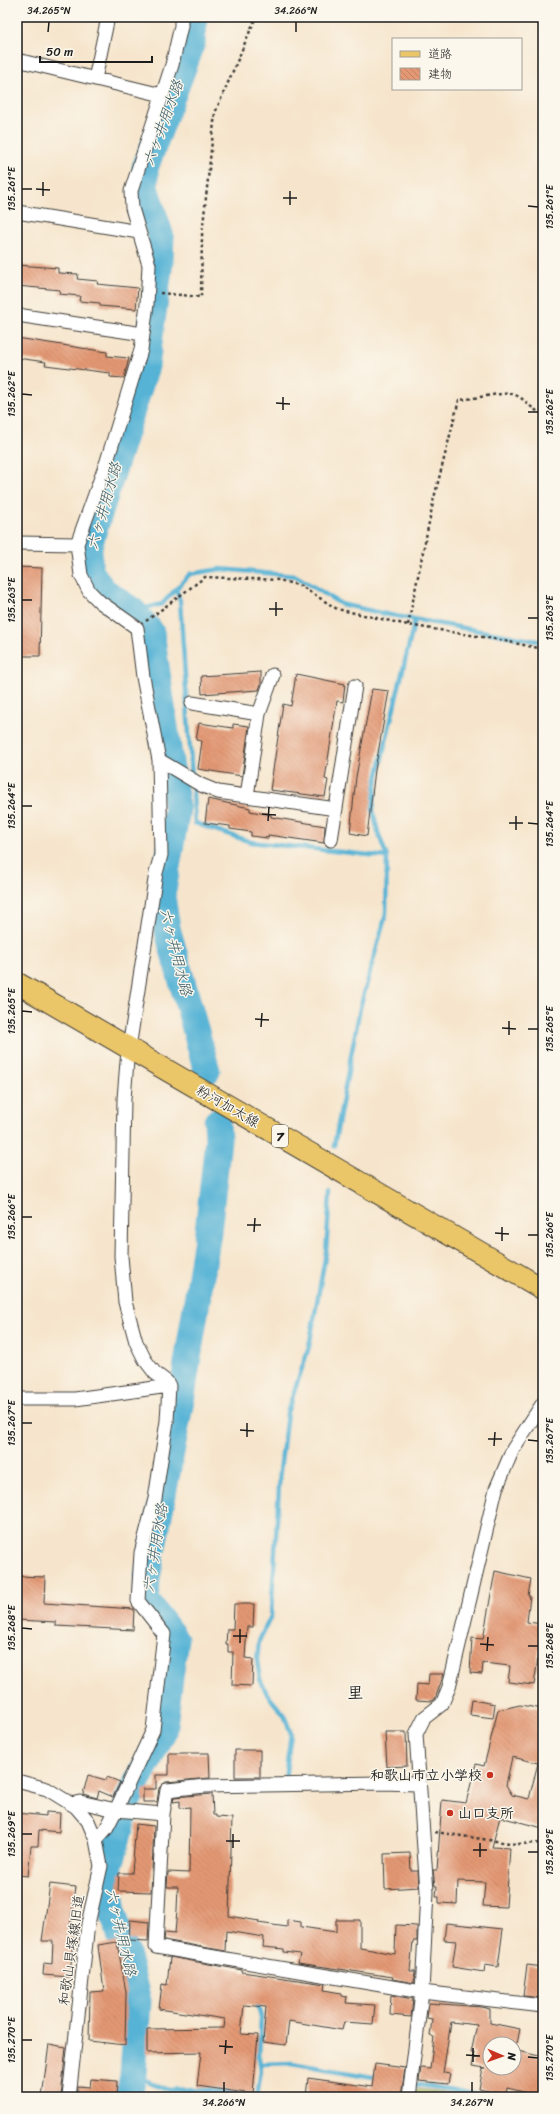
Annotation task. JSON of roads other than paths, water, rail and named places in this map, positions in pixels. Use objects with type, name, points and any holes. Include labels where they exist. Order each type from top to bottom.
[{"type":"main road","name":"粉河加太線","points":[[17,983],[543,1289]]},
{"type":"street","points":[[95,79],[108,17]]},
{"type":"street","points":[[96,1840],[106,1829],[116,1810],[152,1730],[164,1634],[138,1601],[141,1553],[155,1499],[167,1421],[169,1386],[167,1382],[155,1373],[145,1360],[136,1342],[125,1302],[121,1256],[124,1099],[128,1048],[156,873],[161,855],[159,760],[143,678],[136,628],[100,602],[89,591],[81,575],[77,544],[107,461],[141,350],[148,291],[149,265],[132,208],[131,191],[162,95],[181,26],[181,17]]},
{"type":"street","points":[[17,60],[162,95]]},
{"type":"street","points":[[17,212],[139,232]]},
{"type":"street","points":[[17,314],[143,334]]},
{"type":"street","points":[[17,544],[77,544]]},
{"type":"street","points":[[247,796],[259,714],[273,675]]},
{"type":"street","points":[[332,840],[355,686]]},
{"type":"street","points":[[192,704],[259,714]]},
{"type":"street","points":[[159,760],[201,785],[218,792],[336,809]]},
{"type":"street","points":[[17,1399],[75,1399],[169,1386]]},
{"type":"street","points":[[409,2097],[422,1992],[427,1892],[418,1784],[416,1734],[424,1718],[442,1704],[449,1687],[496,1489],[513,1449],[543,1403]]},
{"type":"street","name":"和歌山貝塚線旧道","points":[[17,1781],[47,1789],[71,1804],[88,1821],[96,1840],[101,1866],[88,1924],[69,2097]]},
{"type":"street","points":[[418,1784],[380,1783],[205,1786],[167,1790],[164,1814],[156,1947],[422,1992],[543,2006]]},
{"type":"street","points":[[71,1804],[80,1802],[116,1810],[164,1814]]},
{"type":"waterway","name":"六ヶ井用水路","points":[[194,17],[192,44],[145,168],[145,188],[161,237],[160,261],[146,366],[89,546],[89,570],[103,590],[133,611],[151,632],[177,809],[162,896],[167,928],[207,1071]]},
{"type":"waterway","points":[[133,611],[162,604],[190,574],[221,569],[296,576],[341,604],[390,615],[543,642]]},
{"type":"waterway","points":[[176,589],[180,601],[195,823],[251,842],[387,857]]},
{"type":"waterway","points":[[334,1146],[360,1008],[386,914],[387,857],[378,832],[373,810],[376,783],[415,619]]},
{"type":"waterway","name":"六ヶ井用水路","points":[[129,2097],[133,2075],[138,2001],[127,1957],[113,1913],[108,1873],[128,1800],[163,1732],[175,1639],[146,1601],[147,1578],[182,1395],[208,1232],[218,1140],[217,1122]]},
{"type":"waterway","points":[[285,1779],[291,1733],[284,1715],[267,1694],[260,1679],[257,1661],[259,1641],[271,1616],[280,1471],[287,1413],[309,1347],[326,1252],[330,1193]]},
{"type":"waterway","points":[[256,2001],[261,2017],[259,2058],[261,2070],[257,2097]]},
{"type":"waterway","points":[[260,2064],[292,2063],[379,2078]]},
{"type":"waterway","points":[[133,2075],[169,2090],[198,2089],[248,2097]]},
{"type":"waterway","points":[[412,2084],[454,2090],[485,2097]]},
{"type":"place","name":"和歌山市立小学校","points":[[490,1775]]},
{"type":"place","name":"山口支所","points":[[450,1813]]},
{"type":"district","name":"里","points":[[355,1692]]}]
